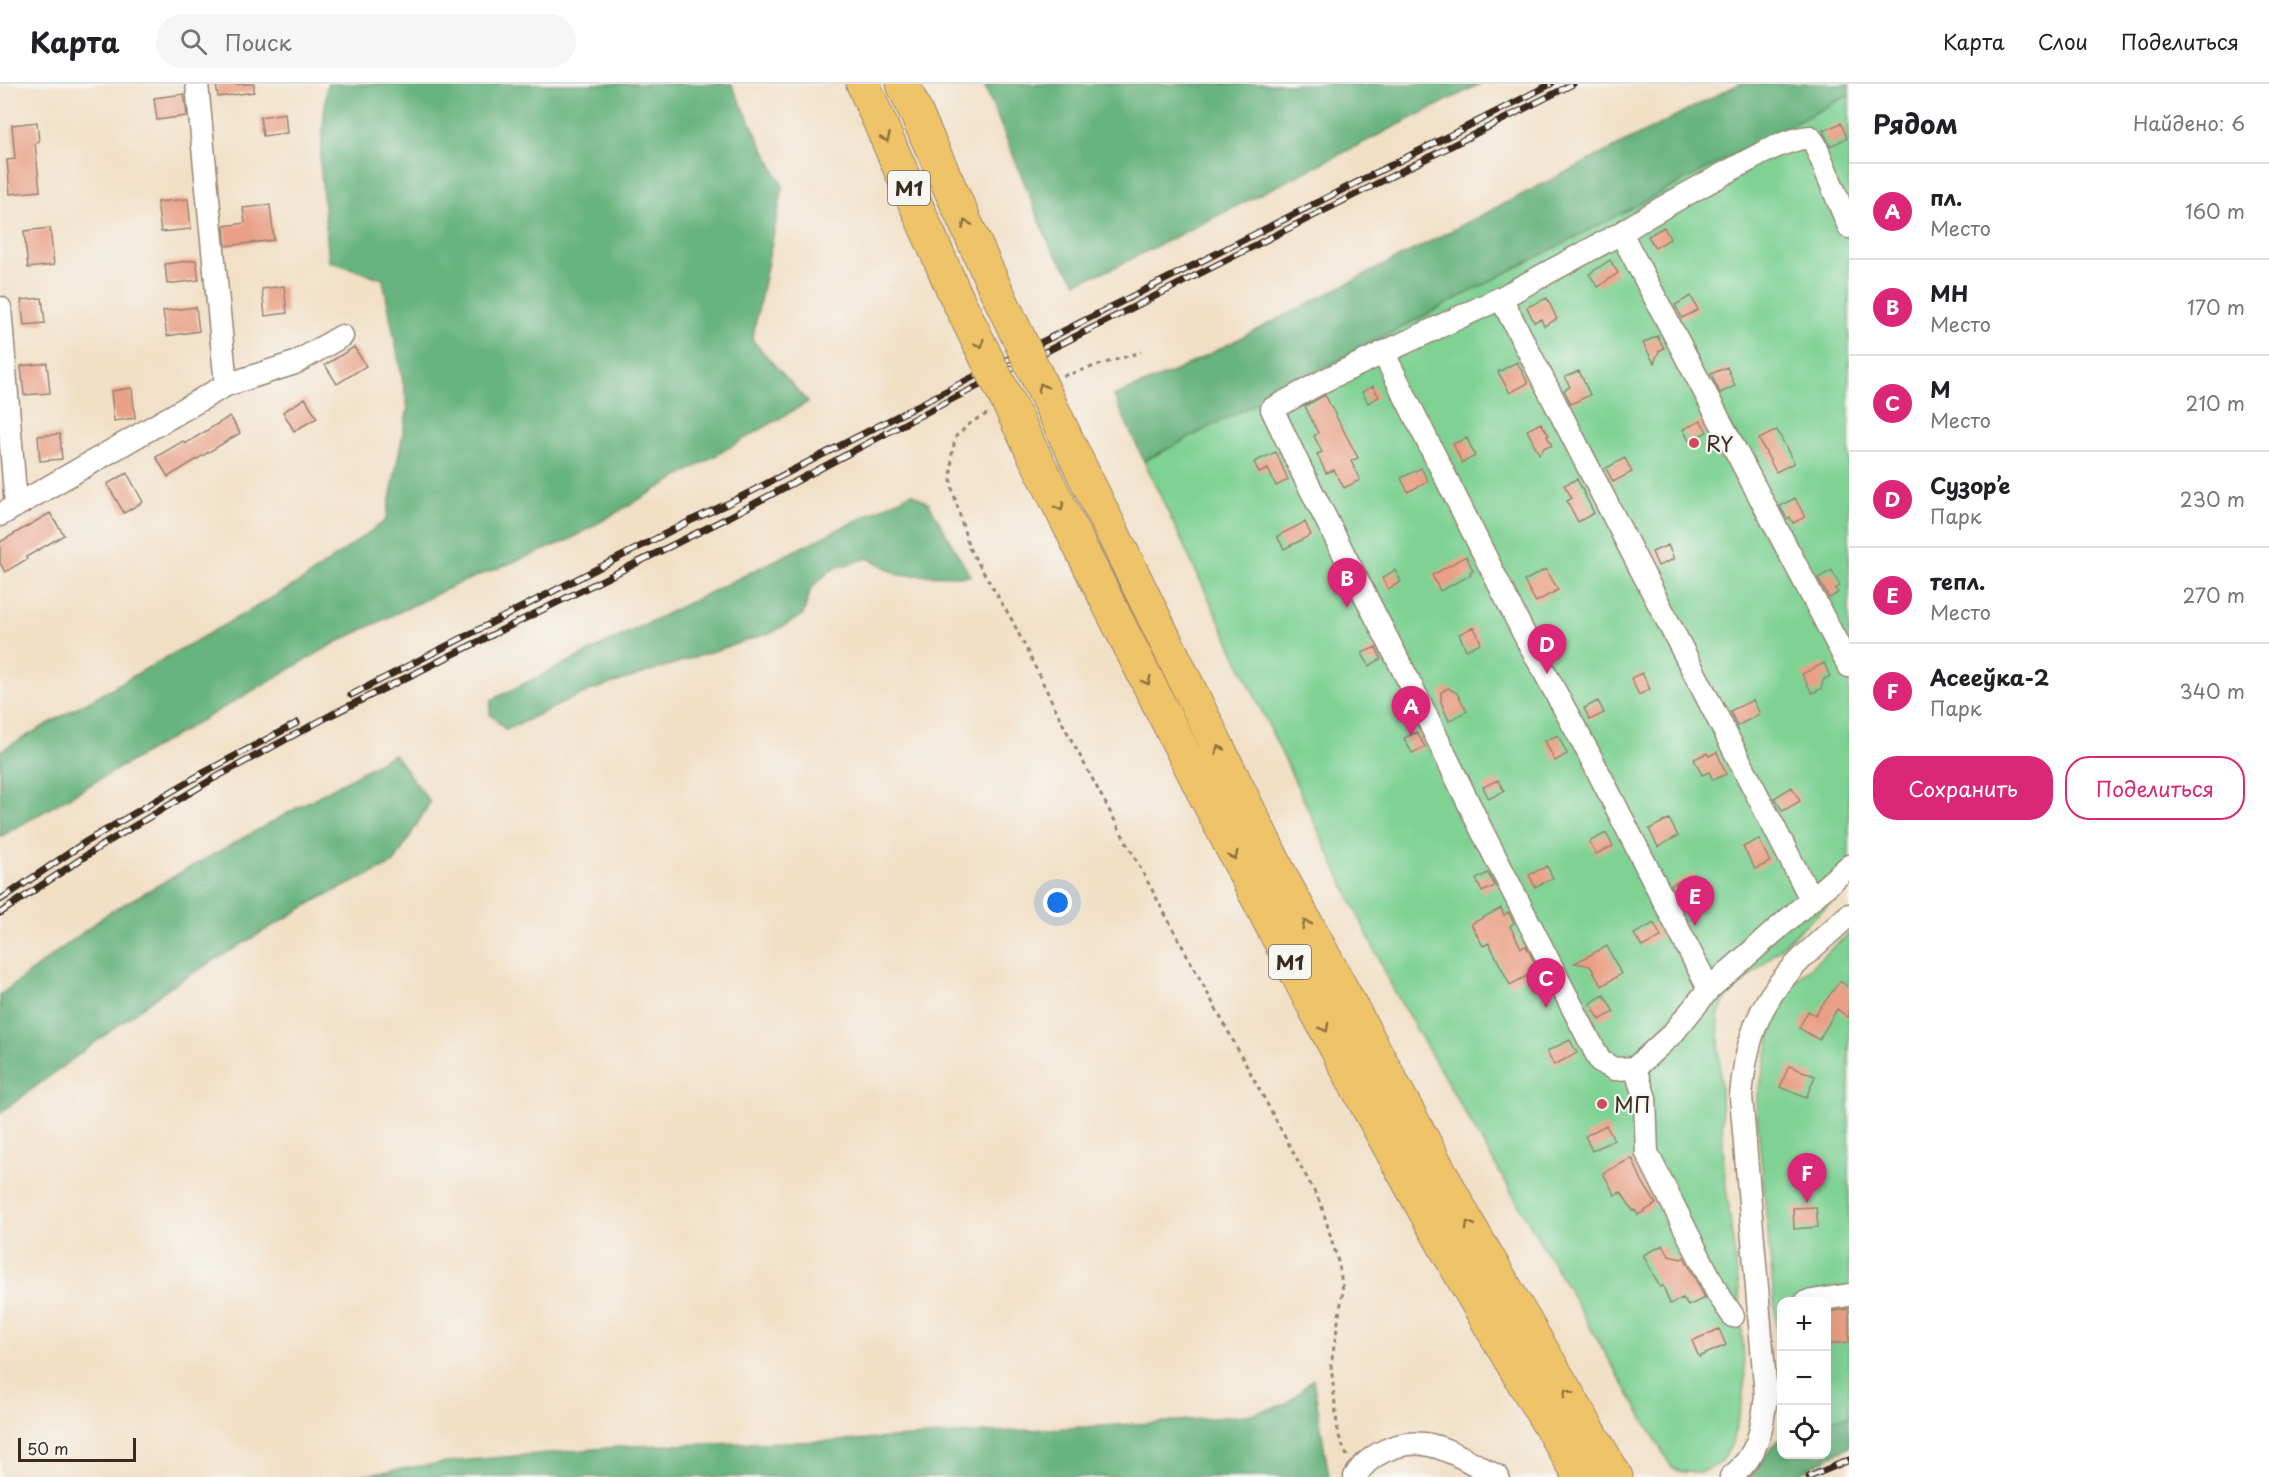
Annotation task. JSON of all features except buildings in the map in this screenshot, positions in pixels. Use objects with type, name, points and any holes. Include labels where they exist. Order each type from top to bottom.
[{"type":"highway","name":"М1","points":[[863,84],[954,292],[1034,455],[1257,901],[1437,1234],[1582,1459],[1616,1477]]},
{"type":"highway","name":"М1","points":[[903,84],[1067,440],[1283,880],[1467,1222],[1582,1459]]},
{"type":"street","points":[[197,84],[226,385]]},
{"type":"street","points":[[1849,227],[1815,144],[1810,137],[1798,138],[1762,153],[1663,206],[1621,233],[1501,298],[1383,352],[1272,409],[1483,833],[1600,1061],[1614,1069],[1635,1068],[1673,1033],[1709,989],[1849,866]]},
{"type":"street","points":[[1621,233],[1849,666]]},
{"type":"street","points":[[1501,298],[1811,899]]},
{"type":"street","points":[[0,308],[8,511],[226,385],[295,363],[342,336]]},
{"type":"street","points":[[1383,352],[1527,640],[1588,752],[1709,989]]},
{"type":"street","points":[[1731,1477],[1749,1461],[1758,1441],[1762,1430],[1766,1396],[1741,1096],[1744,1064],[1752,1032],[1768,997],[1794,964],[1849,915]]},
{"type":"street","points":[[1635,1068],[1645,1098],[1647,1154],[1718,1293],[1733,1316]]},
{"type":"street","points":[[1831,1298],[1849,1295]]},
{"type":"street","points":[[1356,1474],[1378,1453],[1401,1446],[1424,1444],[1455,1455],[1498,1477]]},
{"type":"path","points":[[1054,380],[1141,352]]},
{"type":"path","points":[[993,411],[973,421],[956,436],[952,453],[951,484],[969,548],[1012,620],[1065,728],[1321,1204],[1339,1265],[1342,1291],[1331,1365],[1338,1434],[1356,1474]]},
{"type":"green space","points":[[327,84],[731,84],[783,187],[752,340],[808,402],[567,541],[457,584],[335,643],[0,837],[0,751],[302,581],[386,520],[408,408],[383,279],[329,261],[320,162]]},
{"type":"green space","points":[[984,84],[1480,84],[1111,269],[1077,282],[1051,248]]},
{"type":"green space","points":[[1739,84],[1849,84],[1849,95],[1144,461],[1114,396],[1178,370]]},
{"type":"green space","points":[[1849,95],[1849,887],[1725,1000],[1718,1016],[1724,1169],[1740,1299],[1745,1378],[1741,1409],[1731,1445],[1721,1463],[1701,1472],[1682,1472],[1672,1468],[1393,989],[1144,461]]},
{"type":"green space","points":[[912,493],[929,504],[970,576],[899,575],[868,558],[832,569],[811,588],[803,615],[773,632],[586,692],[506,730],[490,714],[491,700]]},
{"type":"green space","points":[[394,754],[430,802],[394,863],[318,899],[171,986],[0,1113],[0,995],[110,912]]},
{"type":"green space","points":[[1849,933],[1849,1417],[1831,1419],[1831,1297],[1777,1297],[1777,1332],[1756,1104],[1776,1012],[1796,980]]},
{"type":"green space","points":[[1313,1379],[1329,1477],[348,1477],[448,1462],[629,1446],[837,1441],[1155,1423],[1247,1415],[1287,1404]]},
{"type":"green space","points":[[1849,1417],[1849,1447],[1831,1456],[1831,1419]]},
{"type":"green space","points":[[1777,1442],[1777,1459],[1826,1459],[1791,1477],[1748,1477]]},
{"type":"railway","points":[[351,695],[1551,84]]},
{"type":"railway","points":[[0,913],[96,849],[211,780],[331,715],[729,517],[917,417],[1573,84]]},
{"type":"railway","points":[[0,900],[87,841],[203,773],[297,723]]},
{"type":"railway","points":[[1809,1477],[1849,1460]]},
{"type":"place","name":"RY","points":[[1694,443]]},
{"type":"place","name":"МН","points":[[1347,608]]},
{"type":"place","name":"Сузорʼе","points":[[1547,674]]},
{"type":"place","name":"пл.","points":[[1411,736]]},
{"type":"place","name":"тепл.","points":[[1695,926]]},
{"type":"place","name":"М","points":[[1546,1008]]},
{"type":"place","name":"МП","points":[[1602,1104]]},
{"type":"place","name":"Асееўка-2","points":[[1807,1203]]}]
